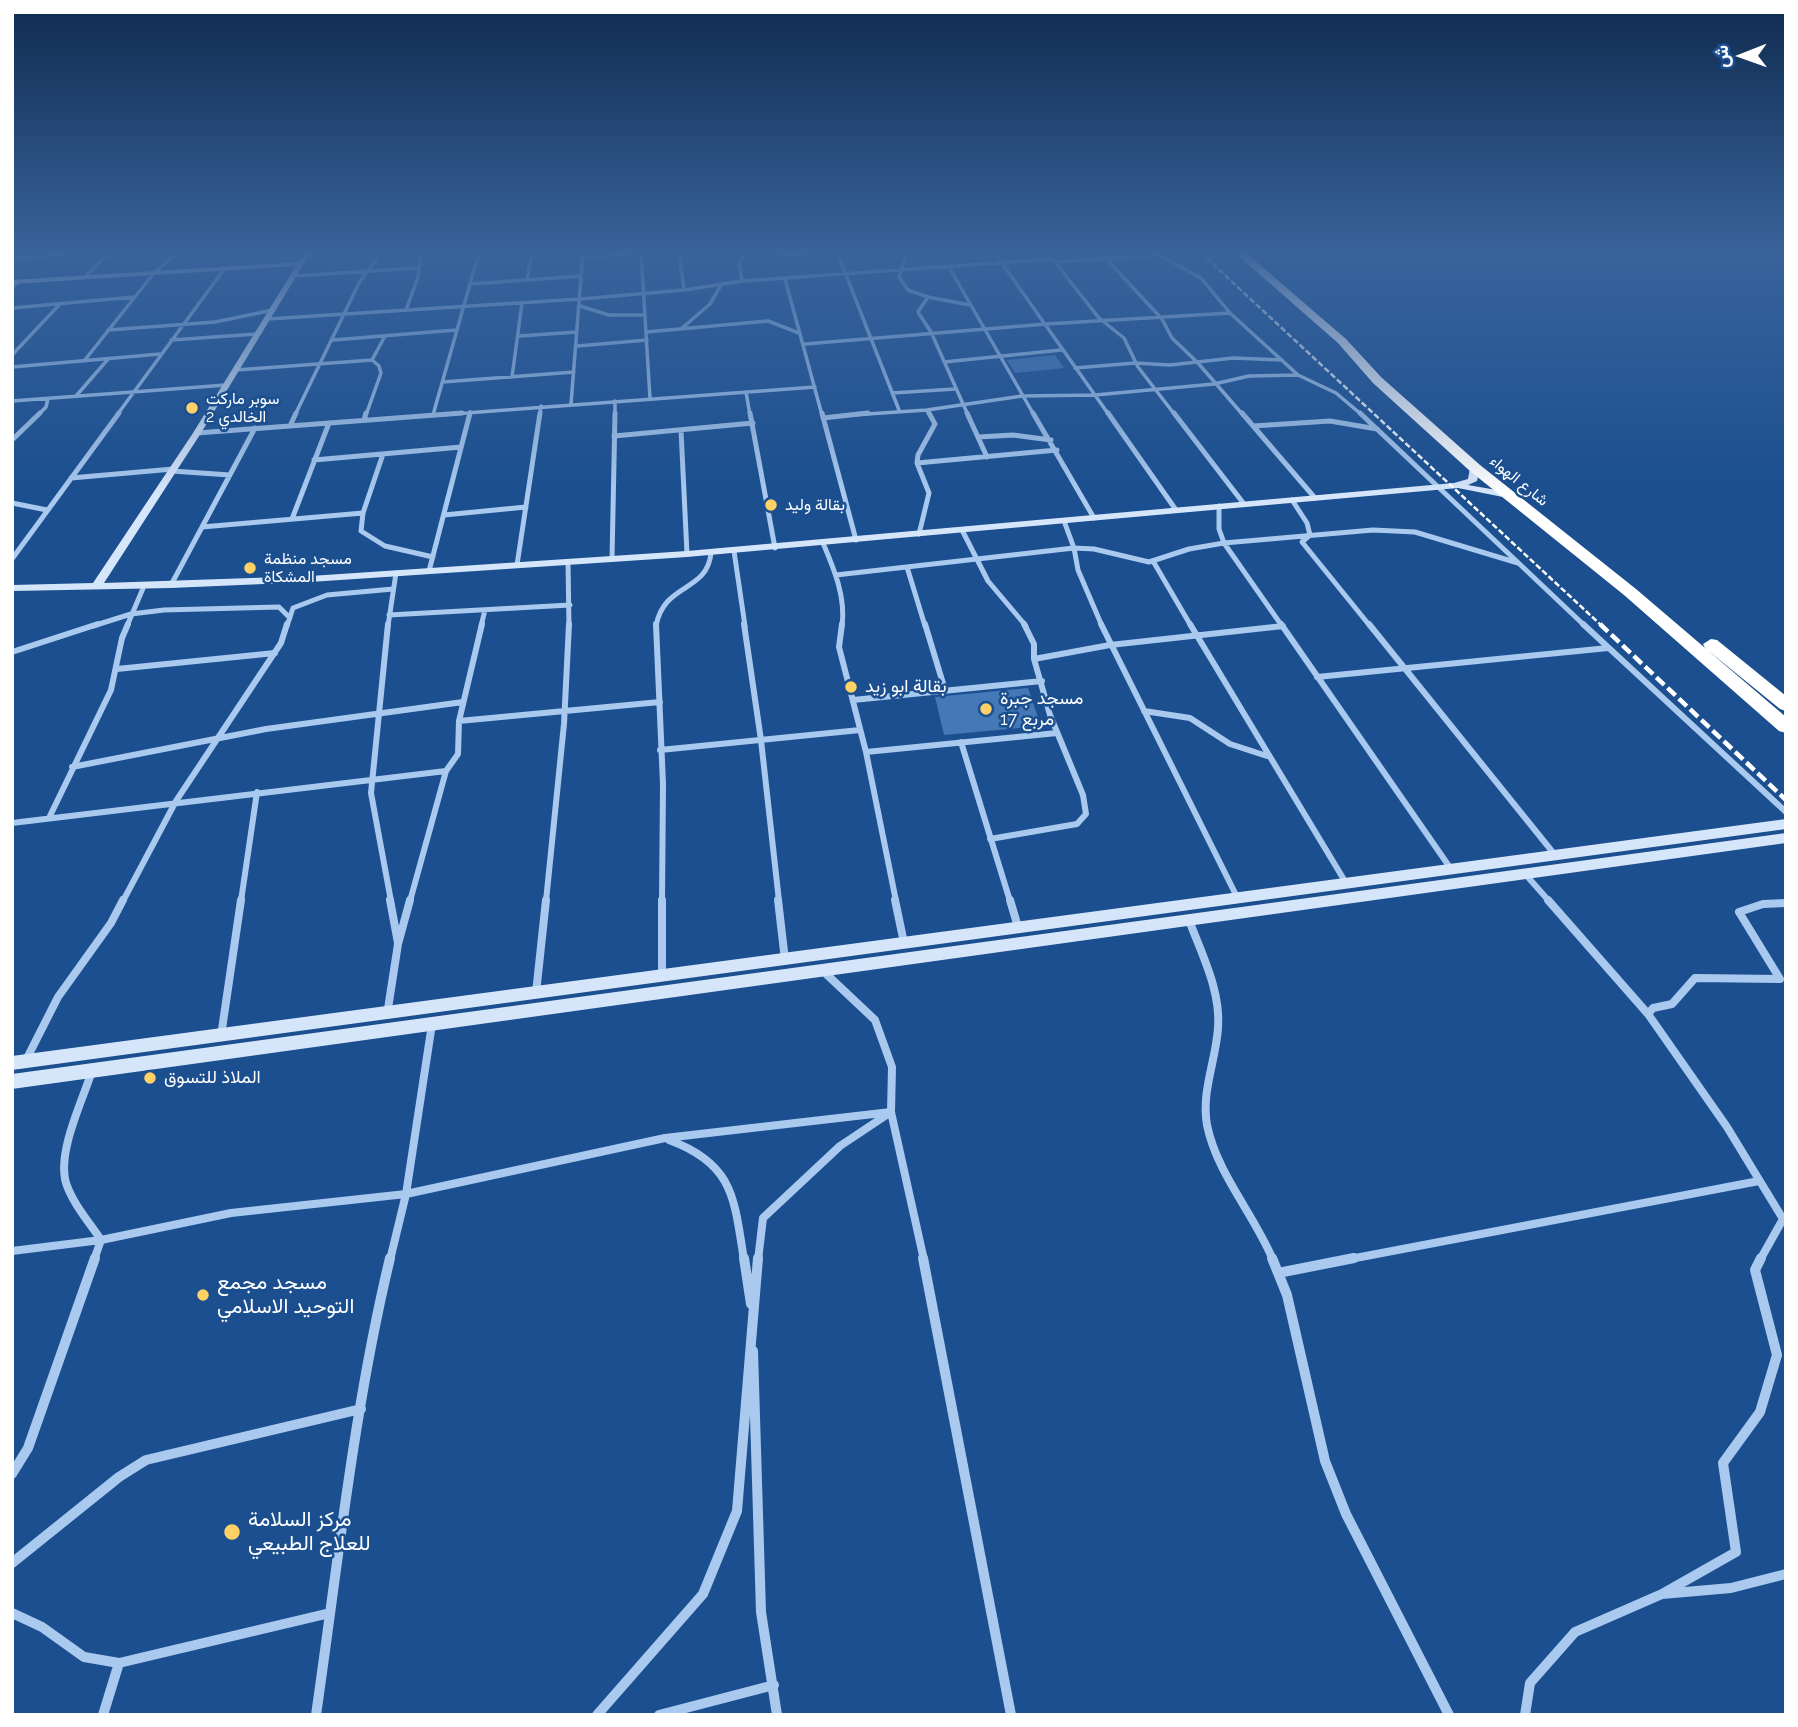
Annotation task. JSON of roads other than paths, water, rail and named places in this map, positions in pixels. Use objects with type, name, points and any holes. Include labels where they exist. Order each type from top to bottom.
[{"type":"highway","name":"شارع الهواء","points":[[1332,333],[1377,380],[1475,468],[1630,592],[1786,727]]},
{"type":"highway","name":"شارع الهواء","points":[[1351,333],[1447,432],[1786,705]]},
{"type":"street","points":[[12,355],[33,333]]},
{"type":"street","points":[[84,362],[106,333]]},
{"type":"street","points":[[12,558],[177,333]]},
{"type":"street","points":[[290,426],[336,333]]},
{"type":"street","points":[[333,340],[425,333]]},
{"type":"street","points":[[433,415],[455,333]]},
{"type":"street","points":[[512,377],[519,333]]},
{"type":"street","points":[[519,336],[568,333]]},
{"type":"street","points":[[571,404],[576,333]]},
{"type":"street","points":[[646,333],[650,398]]},
{"type":"street","points":[[799,333],[856,540]]},
{"type":"street","points":[[868,333],[899,410]]},
{"type":"street","points":[[804,344],[926,333]]},
{"type":"street","points":[[931,333],[987,457]]},
{"type":"street","points":[[986,333],[1057,450],[1094,518]]},
{"type":"street","points":[[1051,333],[1176,510]]},
{"type":"street","points":[[1118,333],[1124,338],[1135,363],[1244,504]]},
{"type":"street","points":[[1169,333],[1315,498]]},
{"type":"street","points":[[1252,333],[1298,375],[1336,393],[1379,430],[1608,648],[1786,812]]},
{"type":"street","points":[[171,341],[257,334]]},
{"type":"street","points":[[96,587],[197,433],[257,334]]},
{"type":"street","points":[[372,360],[385,336]]},
{"type":"street","points":[[577,346],[647,340]]},
{"type":"street","points":[[944,362],[1061,350]]},
{"type":"street","points":[[12,367],[160,354]]},
{"type":"street","points":[[76,396],[109,358]]},
{"type":"street","points":[[1075,368],[1135,363],[1170,365],[1233,358],[1283,360]]},
{"type":"street","points":[[236,370],[372,360],[379,366],[381,373],[364,420]]},
{"type":"street","points":[[443,382],[575,372]]},
{"type":"street","points":[[823,418],[899,410],[927,410],[1022,396],[1156,390],[1214,384],[1249,376],[1298,375]]},
{"type":"street","points":[[12,401],[226,385]]},
{"type":"street","points":[[197,433],[815,387]]},
{"type":"street","points":[[892,393],[955,389]]},
{"type":"street","points":[[746,392],[775,548]]},
{"type":"street","points":[[12,440],[46,407],[48,398]]},
{"type":"street","points":[[612,559],[615,401]]},
{"type":"street","points":[[517,565],[541,407]]},
{"type":"street","points":[[919,534],[929,493],[917,463],[918,456],[935,429],[934,421],[927,410]]},
{"type":"street","points":[[429,571],[470,412]]},
{"type":"street","points":[[1253,426],[1330,421],[1379,430]]},
{"type":"street","points":[[292,519],[329,423]]},
{"type":"street","points":[[614,436],[752,423]]},
{"type":"street","points":[[171,585],[255,428]]},
{"type":"street","points":[[681,430],[687,555]]},
{"type":"street","points":[[978,436],[1013,435],[1051,440]]},
{"type":"street","points":[[314,460],[461,447]]},
{"type":"street","points":[[917,463],[1057,450]]},
{"type":"street","points":[[383,454],[363,513],[361,531],[369,540],[433,557]]},
{"type":"street","points":[[1454,486],[1472,481],[1475,468]]},
{"type":"street","points":[[71,478],[172,470],[230,475]]},
{"type":"street","points":[[12,588],[171,585],[687,555],[1454,486],[1508,495]]},
{"type":"street","points":[[1292,500],[1304,518],[1310,535]]},
{"type":"street","points":[[12,503],[47,510]]},
{"type":"street","points":[[1219,506],[1219,529],[1224,543],[1451,869]]},
{"type":"street","points":[[444,515],[526,507]]},
{"type":"street","points":[[202,527],[363,513]]},
{"type":"street","points":[[1064,521],[1074,548],[1078,570],[1110,645],[1237,897]]},
{"type":"street","points":[[962,530],[974,560],[1007,608],[1030,629],[1035,647],[1034,659],[1057,733],[1083,795],[1086,814],[1077,824],[989,839]]},
{"type":"street","points":[[836,575],[1074,548],[1094,549],[1153,561],[1189,549],[1224,543],[1360,530],[1415,532],[1519,563]]},
{"type":"street","points":[[1310,535],[1302,542],[1401,668],[1555,855]]},
{"type":"street","points":[[823,543],[836,575],[844,613],[839,647],[866,752],[904,943]]},
{"type":"street","points":[[734,551],[761,740],[785,960]]},
{"type":"street","points":[[662,976],[663,785],[656,635],[659,615],[668,598],[705,574],[711,564],[711,553]]},
{"type":"street","points":[[1153,561],[1267,756],[1346,883]]},
{"type":"street","points":[[536,993],[565,710],[570,605],[568,562]]},
{"type":"street","points":[[907,567],[945,690]]},
{"type":"street","points":[[396,573],[377,711],[373,809],[398,944]]},
{"type":"street","points":[[49,818],[111,690],[121,638],[144,586]]},
{"type":"street","points":[[19,1063],[58,997],[111,923],[176,801],[275,653],[293,608],[320,596],[393,589]]},
{"type":"street","points":[[389,615],[570,605]]},
{"type":"street","points":[[12,652],[131,614],[164,610],[279,607],[290,618]]},
{"type":"street","points":[[387,1015],[398,944],[446,771],[460,749],[459,721],[485,610]]},
{"type":"street","points":[[1034,659],[1110,645],[1283,626]]},
{"type":"street","points":[[1317,677],[1608,648]]},
{"type":"street","points":[[117,669],[275,653]]},
{"type":"street","points":[[853,700],[1042,681]]},
{"type":"street","points":[[72,767],[377,711],[463,702]]},
{"type":"street","points":[[459,721],[660,702]]},
{"type":"street","points":[[1144,711],[1190,718],[1230,744],[1267,756]]},
{"type":"street","points":[[660,750],[860,730]]},
{"type":"street","points":[[866,752],[1057,733]]},
{"type":"street","points":[[961,742],[1018,927]]},
{"type":"street","points":[[12,823],[176,801],[446,771]]},
{"type":"street","points":[[221,1036],[257,792]]},
{"type":"street","points":[[19,1063],[1786,824]]},
{"type":"street","points":[[12,1082],[1786,838]]},
{"type":"street","points":[[1525,1715],[1530,1683],[1575,1632],[1662,1594],[1736,1552],[1723,1463],[1760,1412],[1781,1355],[1755,1270],[1783,1219],[1727,1127],[1647,1014],[1526,875]]},
{"type":"street","points":[[1783,983],[1739,912],[1763,904],[1786,903]]},
{"type":"street","points":[[1189,920],[1218,1000],[1218,1029],[1207,1091],[1207,1123],[1216,1154],[1270,1253],[1287,1295],[1325,1461],[1346,1514],[1449,1715]]},
{"type":"street","points":[[822,971],[875,1020],[891,1067],[891,1112],[936,1317],[1012,1715]]},
{"type":"street","points":[[1647,1014],[1653,1008],[1672,1004],[1695,978],[1783,983]]},
{"type":"street","points":[[316,1715],[361,1409],[379,1306],[406,1194],[432,1023]]},
{"type":"street","points":[[92,1071],[67,1150],[64,1173],[72,1194],[101,1240]]},
{"type":"street","points":[[12,1251],[101,1240],[231,1213],[406,1194],[665,1138],[891,1112]]},
{"type":"street","points":[[597,1715],[703,1594],[737,1511],[752,1312],[763,1218],[840,1146],[891,1112]]},
{"type":"street","points":[[665,1138],[688,1147],[718,1167],[727,1187],[738,1235],[752,1312],[761,1612],[774,1685],[776,1715]]},
{"type":"street","points":[[1278,1273],[1759,1181]]},
{"type":"street","points":[[12,1474],[28,1448],[101,1240]]},
{"type":"street","points":[[12,1563],[110,1484],[146,1460],[361,1409]]},
{"type":"street","points":[[1662,1594],[1731,1588],[1786,1574]]},
{"type":"street","points":[[12,1613],[43,1628],[76,1655],[94,1662],[119,1663],[330,1613]]},
{"type":"street","points":[[103,1715],[119,1663]]},
{"type":"street","points":[[659,1715],[774,1685]]},
{"type":"railway","points":[[1287,333],[1602,626]]},
{"type":"railway","points":[[1600,624],[1786,800]]},
{"type":"place","name":"سوبر ماركت الخالدي 2","points":[[192,408]]},
{"type":"place","name":"بقالة وليد","points":[[771,505]]},
{"type":"place","name":"مسجد منظمة المشكاة","points":[[250,568]]},
{"type":"place","name":"بقالة ابو زيد","points":[[851,687]]},
{"type":"place","name":"مسجد جبرة مربع 17","points":[[986,709]]},
{"type":"place","name":"الملاذ للتسوق","points":[[150,1078]]},
{"type":"place","name":"مسجد مجمع التوحيد الاسلامي","points":[[203,1295]]},
{"type":"place","name":"مركز السلامة للعلاج الطبيعي","points":[[232,1532]]}]
